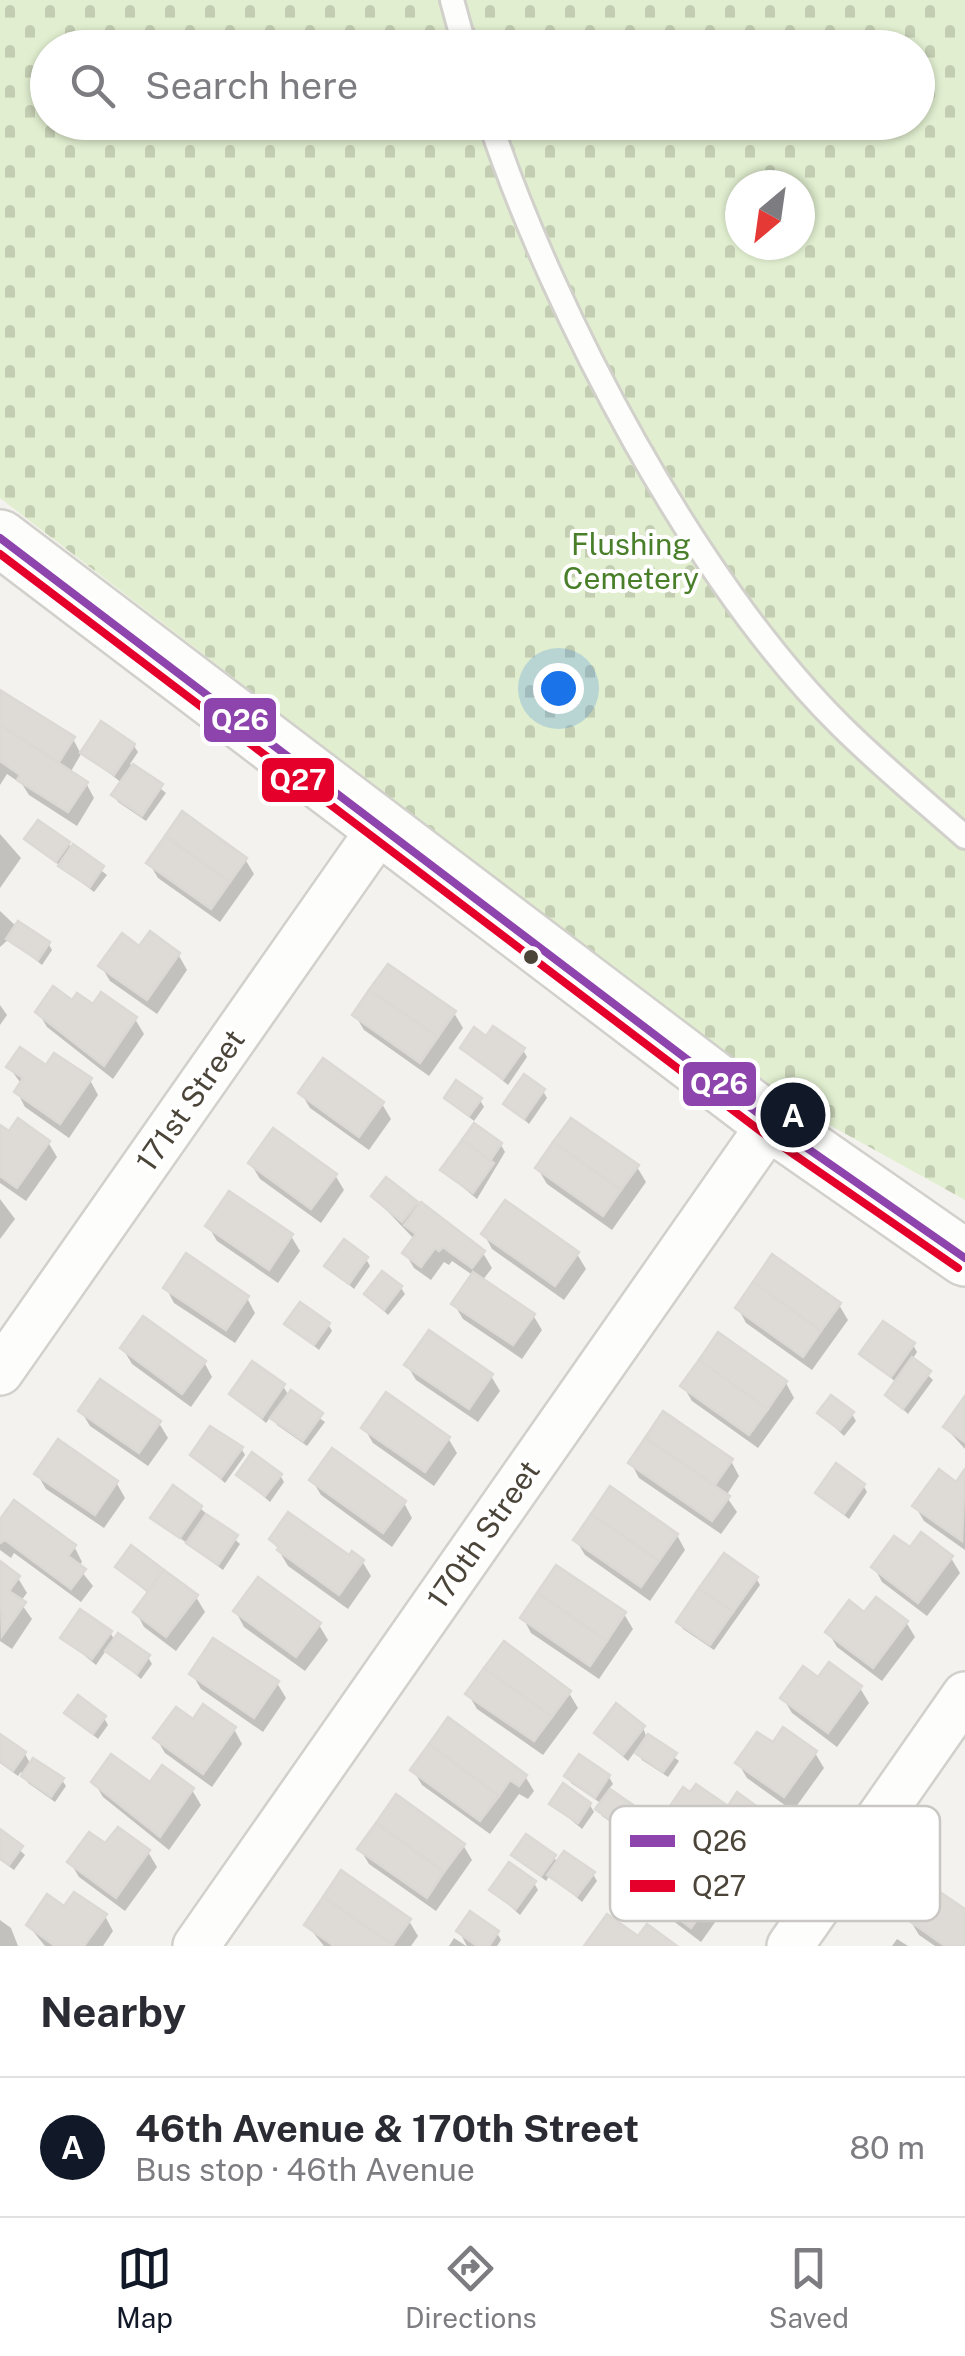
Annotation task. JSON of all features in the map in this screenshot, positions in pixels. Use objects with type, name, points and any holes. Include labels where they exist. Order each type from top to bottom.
[{"type":"street","points":[[0,538],[770,1122],[965,1258]]},
{"type":"street","name":"171st Street","points":[[0,1372],[380,828]]},
{"type":"street","name":"170th Street","points":[[196,1946],[770,1122]]},
{"type":"street","points":[[888,1806],[965,1695]]},
{"type":"street","points":[[790,1946],[807,1921]]},
{"type":"lane","points":[[452,0],[460,30]]},
{"type":"lane","points":[[496,140],[518,206],[613,398],[683,520],[752,622],[838,724],[965,837]]},
{"type":"green space","name":"Flushing Cemetery","points":[[0,0],[965,0],[965,1200],[779,1097],[0,498]]},
{"type":"building","points":[[0,690],[75,737],[59,762],[0,725]]},
{"type":"building","points":[[101,721],[135,744],[114,775],[80,753]]},
{"type":"building","points":[[0,725],[88,782],[68,812],[17,780],[20,775],[0,761]]},
{"type":"building","points":[[133,764],[163,784],[142,816],[111,795]]},
{"type":"building","points":[[182,811],[247,858],[230,882],[165,836]]},
{"type":"building","points":[[38,820],[70,842],[56,862],[24,839]]},
{"type":"building","points":[[165,836],[230,882],[211,909],[146,863]]},
{"type":"building","points":[[73,844],[104,866],[90,887],[58,866]]},
{"type":"building","points":[[18,921],[50,942],[38,960],[6,939]]},
{"type":"building","points":[[150,931],[180,953],[147,1000],[98,966],[122,933],[139,946]]},
{"type":"building","points":[[388,964],[456,1011],[438,1037],[369,990]]},
{"type":"building","points":[[53,986],[72,1000],[77,993],[93,1004],[101,992],[137,1017],[104,1066],[35,1012]]},
{"type":"building","points":[[369,990],[438,1037],[420,1063],[352,1015]]},
{"type":"building","points":[[493,1026],[525,1048],[503,1079],[460,1048],[474,1027],[486,1036]]},
{"type":"building","points":[[20,1047],[46,1065],[54,1053],[92,1078],[60,1124],[14,1092],[23,1078],[6,1067]]},
{"type":"building","points":[[323,1058],[384,1102],[359,1137],[298,1093]]},
{"type":"building","points":[[524,1074],[545,1089],[524,1119],[503,1104]]},
{"type":"building","points":[[456,1080],[482,1098],[469,1116],[444,1098]]},
{"type":"building","points":[[18,1118],[50,1141],[17,1188],[0,1176],[0,1125],[9,1131]]},
{"type":"building","points":[[571,1118],[639,1165],[621,1190],[553,1142]]},
{"type":"building","points":[[474,1123],[502,1143],[490,1161],[462,1140]]},
{"type":"building","points":[[273,1128],[337,1174],[311,1209],[248,1163]]},
{"type":"building","points":[[462,1140],[494,1163],[473,1193],[440,1170]]},
{"type":"building","points":[[553,1142],[621,1190],[603,1216],[535,1168]]},
{"type":"building","points":[[386,1177],[418,1202],[402,1222],[371,1196]]},
{"type":"building","points":[[229,1191],[293,1234],[269,1270],[205,1226]]},
{"type":"building","points":[[505,1200],[579,1252],[555,1286],[481,1234]]},
{"type":"building","points":[[421,1202],[485,1251],[472,1268],[443,1247],[439,1251],[435,1248],[421,1267],[402,1253],[416,1234],[404,1225]]},
{"type":"building","points":[[344,1239],[368,1257],[349,1284],[324,1266]]},
{"type":"building","points":[[186,1253],[249,1296],[226,1330],[163,1288]]},
{"type":"building","points":[[772,1254],[841,1303],[821,1331],[753,1282]]},
{"type":"building","points":[[382,1271],[402,1286],[384,1310],[364,1294]]},
{"type":"building","points":[[473,1272],[535,1314],[513,1345],[451,1304]]},
{"type":"building","points":[[753,1282],[821,1331],[803,1357],[735,1308]]},
{"type":"building","points":[[300,1302],[330,1323],[314,1345],[284,1324]]},
{"type":"building","points":[[143,1316],[206,1361],[182,1394],[120,1348]]},
{"type":"building","points":[[883,1321],[915,1343],[891,1377],[859,1354]]},
{"type":"building","points":[[429,1330],[493,1374],[469,1409],[404,1365]]},
{"type":"building","points":[[718,1332],[787,1381],[768,1409],[699,1360]]},
{"type":"building","points":[[912,1357],[931,1371],[903,1409],[885,1395]]},
{"type":"building","points":[[699,1360],[768,1409],[749,1435],[680,1386]]},
{"type":"building","points":[[252,1361],[285,1384],[262,1418],[229,1394]]},
{"type":"building","points":[[100,1379],[161,1421],[139,1453],[78,1411]]},
{"type":"building","points":[[291,1390],[323,1413],[303,1441],[270,1418]]},
{"type":"building","points":[[386,1392],[450,1437],[425,1472],[361,1428]]},
{"type":"building","points":[[831,1395],[854,1412],[840,1430],[817,1413]]},
{"type":"building","points":[[965,1396],[965,1442],[943,1427]]},
{"type":"building","points":[[663,1411],[733,1459],[715,1485],[645,1438]]},
{"type":"building","points":[[210,1426],[243,1447],[221,1478],[190,1455]]},
{"type":"building","points":[[645,1438],[730,1496],[712,1521],[628,1463]]},
{"type":"building","points":[[58,1439],[118,1481],[95,1515],[34,1474]]},
{"type":"building","points":[[332,1448],[406,1501],[383,1533],[309,1480]]},
{"type":"building","points":[[252,1452],[282,1474],[265,1496],[236,1475]]},
{"type":"building","points":[[836,1463],[865,1484],[844,1514],[815,1493]]},
{"type":"building","points":[[939,1469],[956,1482],[965,1469],[962,1541],[912,1506]]},
{"type":"building","points":[[173,1485],[202,1506],[180,1538],[150,1518]]},
{"type":"building","points":[[610,1486],[678,1534],[659,1561],[591,1514]]},
{"type":"building","points":[[14,1500],[76,1545],[68,1556],[86,1569],[71,1589],[5,1540],[0,1543],[0,1519]]},
{"type":"building","points":[[288,1512],[349,1555],[352,1551],[364,1560],[339,1595],[277,1550],[279,1547],[269,1539]]},
{"type":"building","points":[[206,1514],[238,1535],[218,1565],[186,1543]]},
{"type":"building","points":[[591,1514],[659,1561],[641,1587],[573,1540]]},
{"type":"building","points":[[921,1532],[953,1556],[918,1603],[871,1567],[894,1536],[910,1547]]},
{"type":"building","points":[[131,1545],[164,1570],[148,1591],[115,1567]]},
{"type":"building","points":[[724,1553],[758,1577],[733,1612],[699,1588]]},
{"type":"building","points":[[0,1561],[20,1576],[9,1591],[26,1602],[2,1636]]},
{"type":"building","points":[[556,1565],[626,1612],[607,1641],[537,1593]]},
{"type":"building","points":[[164,1570],[198,1595],[166,1637],[133,1612]]},
{"type":"building","points":[[258,1577],[321,1623],[296,1657],[233,1611]]},
{"type":"building","points":[[699,1588],[733,1612],[710,1645],[676,1622]]},
{"type":"building","points":[[537,1593],[607,1641],[590,1666],[520,1618]]},
{"type":"building","points":[[876,1597],[908,1621],[873,1668],[825,1632],[849,1600],[864,1612]]},
{"type":"building","points":[[80,1609],[112,1631],[92,1659],[60,1638]]},
{"type":"building","points":[[118,1633],[150,1655],[137,1674],[105,1651]]},
{"type":"building","points":[[213,1638],[279,1681],[254,1718],[189,1674]]},
{"type":"building","points":[[504,1641],[571,1691],[552,1717],[484,1668]]},
{"type":"building","points":[[829,1662],[862,1686],[828,1733],[780,1698],[803,1666],[818,1677]]},
{"type":"building","points":[[484,1668],[552,1717],[534,1741],[465,1694]]},
{"type":"building","points":[[78,1695],[106,1716],[93,1734],[64,1713]]},
{"type":"building","points":[[616,1703],[645,1726],[623,1755],[594,1733]]},
{"type":"building","points":[[203,1704],[236,1727],[203,1774],[153,1738],[176,1707],[193,1719]]},
{"type":"building","points":[[448,1717],[527,1775],[519,1786],[510,1780],[499,1796],[429,1744]]},
{"type":"building","points":[[783,1727],[817,1751],[784,1797],[735,1763],[757,1732],[773,1742]]},
{"type":"building","points":[[0,1734],[26,1752],[13,1771],[0,1761]]},
{"type":"building","points":[[648,1734],[677,1753],[663,1772],[635,1753]]},
{"type":"building","points":[[429,1744],[499,1796],[480,1821],[410,1770]]},
{"type":"building","points":[[111,1754],[150,1782],[162,1765],[194,1788],[160,1837],[91,1782]]},
{"type":"building","points":[[579,1754],[610,1775],[595,1798],[564,1776]]},
{"type":"building","points":[[33,1758],[64,1778],[51,1797],[21,1776]]},
{"type":"building","points":[[563,1783],[591,1803],[578,1823],[549,1804]]},
{"type":"building","points":[[696,1784],[728,1806],[670,1806],[683,1787],[690,1792]]},
{"type":"building","points":[[610,1789],[635,1806],[610,1806],[610,1820],[595,1809]]},
{"type":"building","points":[[737,1792],[756,1806],[728,1806]]},
{"type":"building","points":[[396,1794],[465,1844],[444,1872],[376,1823]]},
{"type":"building","points":[[376,1823],[444,1872],[427,1898],[357,1849]]},
{"type":"building","points":[[118,1827],[150,1850],[116,1898],[67,1862],[89,1832],[105,1843]]},
{"type":"building","points":[[0,1829],[23,1846],[9,1865],[0,1858]]},
{"type":"building","points":[[526,1834],[556,1855],[541,1876],[511,1855]]},
{"type":"building","points":[[564,1851],[595,1872],[577,1896],[547,1875]]},
{"type":"building","points":[[509,1862],[536,1881],[516,1909],[489,1890]]},
{"type":"building","points":[[341,1870],[411,1919],[393,1945],[323,1897]]},
{"type":"building","points":[[74,1892],[107,1914],[84,1946],[55,1946],[26,1925],[47,1894],[64,1906]]},
{"type":"building","points":[[940,1892],[965,1909],[965,1946],[945,1946],[909,1921],[940,1921]]},
{"type":"building","points":[[323,1897],[393,1946],[334,1946],[304,1925]]},
{"type":"building","points":[[470,1911],[499,1931],[489,1946],[477,1946],[456,1931]]},
{"type":"building","points":[[607,1914],[610,1921],[617,1921],[638,1936],[647,1924],[677,1946],[584,1946]]},
{"type":"transit line","name":"Q26","points":[[0,538],[771,1123],[965,1258]]},
{"type":"transit line","name":"Q27","points":[[0,554],[763,1133],[958,1268]]},
{"type":"place","name":"46th Avenue & 170th Street","points":[[793,1115]]}]
